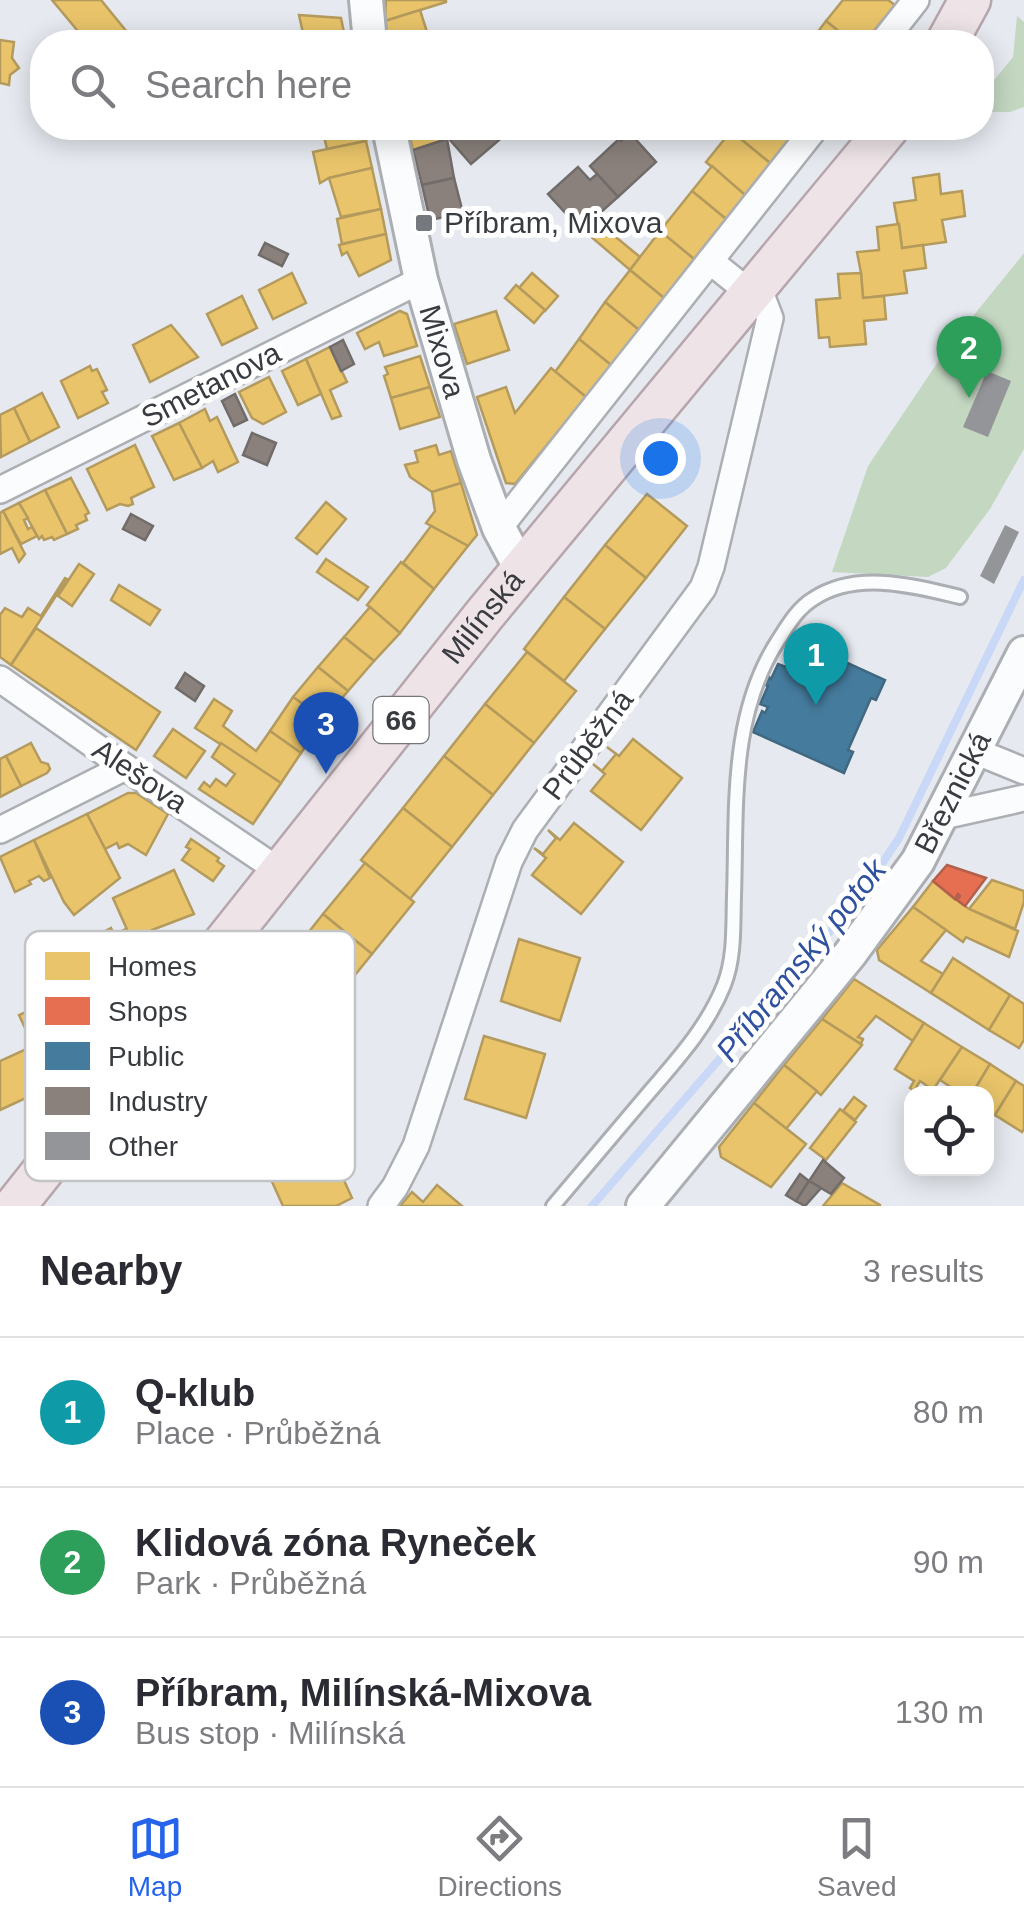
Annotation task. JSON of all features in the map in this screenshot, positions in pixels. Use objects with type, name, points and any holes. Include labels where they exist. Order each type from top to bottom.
[{"type":"main road","points":[[954,30],[970,0]]},
{"type":"main road","name":"Milínská","points":[[234,931],[521,570],[878,140]]},
{"type":"main road","name":"Milínská","points":[[14,1206],[34,1181]]},
{"type":"street","points":[[366,0],[369,30]]},
{"type":"street","points":[[892,30],[916,0]]},
{"type":"street","name":"Mixova","points":[[391,140],[422,280],[474,460],[498,528],[521,570]]},
{"type":"street","points":[[498,528],[806,140]]},
{"type":"street","points":[[710,261],[754,288]]},
{"type":"street","name":"Smetanova","points":[[0,490],[422,280]]},
{"type":"street","name":"Průběžná","points":[[381,1206],[416,1146],[509,862],[525,830],[703,588],[770,318],[754,288]]},
{"type":"street","name":"Březnická","points":[[643,1206],[850,954],[918,861],[1024,653]]},
{"type":"street","name":"Alešova","points":[[0,679],[281,872]]},
{"type":"street","points":[[976,751],[1024,771]]},
{"type":"street","points":[[0,830],[125,767]]},
{"type":"street","points":[[942,816],[1024,798]]},
{"type":"lane","points":[[553,1206],[690,1044],[712,1012],[725,982],[733,950],[737,794],[745,717],[766,663],[792,619],[811,600],[858,583],[911,585],[960,597]]},
{"type":"green space","points":[[1017,16],[1024,22],[1024,107],[994,112],[994,80],[1013,57]]},
{"type":"green space","points":[[1024,253],[1024,449],[990,509],[946,568],[928,577],[832,572],[868,466],[948,347]]},
{"type":"building: Homes","points":[[52,0],[101,0],[125,30],[77,30]]},
{"type":"building: Homes","points":[[386,0],[446,0],[446,2],[385,21]]},
{"type":"building: Homes","points":[[843,0],[888,0],[895,5],[875,30],[837,30],[826,21]]},
{"type":"building: Homes","points":[[420,10],[426,30],[387,30],[385,21]]},
{"type":"building: Homes","points":[[299,15],[341,18],[344,30],[302,30]]},
{"type":"building: Homes","points":[[826,21],[837,30],[819,30]]},
{"type":"building: Homes","points":[[0,40],[14,42],[12,58],[19,68],[10,75],[9,85],[0,83]]},
{"type":"building: Homes","points":[[325,140],[366,141],[327,149]]},
{"type":"building: Homes","points":[[411,140],[444,140],[413,150]]},
{"type":"building: Homes","points":[[724,140],[742,140],[770,163],[745,195],[706,162]]},
{"type":"building: Homes","points":[[742,140],[788,140],[770,163]]},
{"type":"building: Homes","points":[[366,141],[372,168],[320,183],[313,152]]},
{"type":"building: Homes","points":[[712,166],[745,195],[726,219],[692,191]]},
{"type":"building: Homes","points":[[372,168],[381,209],[341,217],[329,178]]},
{"type":"building: Homes","points":[[939,174],[941,194],[962,191],[965,216],[942,220],[946,242],[902,248],[894,203],[916,200],[913,178]]},
{"type":"building: Homes","points":[[692,191],[726,219],[694,259],[660,231]]},
{"type":"building: Homes","points":[[381,209],[386,234],[342,244],[337,219]]},
{"type":"building: Homes","points":[[594,219],[640,257],[630,270],[582,229]]},
{"type":"building: Homes","points":[[899,224],[902,248],[923,245],[926,268],[904,271],[907,293],[863,298],[857,252],[879,250],[877,227]]},
{"type":"building: Homes","points":[[660,231],[694,259],[664,298],[630,270]]},
{"type":"building: Homes","points":[[386,234],[391,260],[359,276],[339,245]]},
{"type":"building: Homes","points":[[630,270],[664,298],[639,330],[605,302]]},
{"type":"building: Homes","points":[[292,273],[306,303],[273,319],[259,290]]},
{"type":"building: Homes","points":[[532,273],[558,296],[545,311],[519,288]]},
{"type":"building: Homes","points":[[861,273],[863,298],[884,296],[886,319],[864,321],[866,344],[830,347],[829,337],[819,338],[816,300],[840,298],[838,274]]},
{"type":"building: Homes","points":[[516,285],[545,310],[534,323],[505,298]]},
{"type":"building: Homes","points":[[242,296],[257,328],[222,345],[207,314]]},
{"type":"building: Homes","points":[[605,302],[639,330],[611,365],[579,339]]},
{"type":"building: Homes","points":[[400,311],[407,314],[417,346],[384,356],[379,342],[365,349],[357,333]]},
{"type":"building: Homes","points":[[496,311],[509,350],[467,364],[454,324]]},
{"type":"building: Homes","points":[[171,325],[198,357],[150,382],[133,345]]},
{"type":"building: Homes","points":[[579,339],[611,365],[586,397],[555,372]]},
{"type":"building: Homes","points":[[330,347],[347,382],[330,390],[341,416],[332,419],[306,359]]},
{"type":"building: Homes","points":[[420,356],[430,387],[391,398],[385,367]]},
{"type":"building: Homes","points":[[306,359],[321,394],[298,405],[282,371]]},
{"type":"building: Homes","points":[[90,366],[92,371],[97,369],[107,390],[102,392],[108,403],[78,418],[61,381]]},
{"type":"building: Homes","points":[[551,368],[586,397],[515,484],[506,483],[477,397],[506,387],[515,413]]},
{"type":"building: Homes","points":[[269,377],[286,412],[263,424],[252,418],[239,392]]},
{"type":"building: Homes","points":[[430,387],[440,417],[400,429],[391,398]]},
{"type":"building: Homes","points":[[42,393],[59,427],[30,442],[14,408]]},
{"type":"building: Homes","points":[[14,408],[30,442],[1,457],[0,415]]},
{"type":"building: Homes","points":[[205,409],[210,421],[217,417],[238,462],[218,472],[213,461],[202,468],[179,423]]},
{"type":"building: Homes","points":[[179,423],[202,468],[174,480],[152,436]]},
{"type":"building: Homes","points":[[135,445],[154,487],[131,498],[133,504],[107,510],[87,469]]},
{"type":"building: Homes","points":[[436,445],[439,455],[451,451],[461,483],[432,492],[410,477],[405,465],[418,462],[415,451]]},
{"type":"building: Homes","points":[[71,478],[89,513],[85,515],[87,520],[76,525],[78,529],[67,534],[45,490]]},
{"type":"building: Homes","points":[[461,483],[477,535],[468,546],[426,523],[435,511],[432,492]]},
{"type":"building: Homes","points":[[45,490],[67,534],[54,540],[44,540],[42,536],[39,539],[19,503]]},
{"type":"building: Homes","points":[[647,494],[687,526],[646,578],[605,545]]},
{"type":"building: Homes","points":[[326,502],[346,519],[317,554],[296,538]]},
{"type":"building: Homes","points":[[19,503],[28,518],[24,520],[28,529],[32,527],[37,536],[21,544],[3,511]]},
{"type":"building: Homes","points":[[3,511],[25,554],[19,562],[12,548],[0,554]]},
{"type":"building: Homes","points":[[431,526],[468,546],[434,589],[403,563]]},
{"type":"building: Homes","points":[[605,545],[646,578],[605,629],[564,597]]},
{"type":"building: Homes","points":[[326,559],[368,587],[358,600],[317,572]]},
{"type":"building: Homes","points":[[401,562],[434,589],[400,633],[367,605]]},
{"type":"building: Homes","points":[[79,564],[94,574],[72,606],[58,596]]},
{"type":"building: Homes","points":[[65,578],[11,665],[0,657],[0,615],[5,608],[22,617],[28,608],[41,616]]},
{"type":"building: Homes","points":[[119,585],[160,610],[150,625],[111,600]]},
{"type":"building: Homes","points":[[564,597],[605,629],[564,681],[524,649]]},
{"type":"building: Homes","points":[[370,607],[400,633],[374,661],[344,637]]},
{"type":"building: Homes","points":[[36,628],[160,712],[136,750],[11,665]]},
{"type":"building: Homes","points":[[344,637],[374,661],[348,691],[318,667]]},
{"type":"building: Homes","points":[[527,652],[576,691],[534,743],[485,704]]},
{"type":"building: Homes","points":[[318,667],[348,691],[324,719],[293,697]]},
{"type":"building: Homes","points":[[293,697],[324,719],[301,753],[270,731]]},
{"type":"building: Homes","points":[[214,699],[232,711],[223,726],[256,751],[270,731],[301,753],[281,783],[195,728]]},
{"type":"building: Homes","points":[[485,704],[534,743],[493,795],[444,756]]},
{"type":"building: Homes","points":[[173,729],[205,751],[186,778],[154,756]]},
{"type":"building: Homes","points":[[633,739],[682,778],[641,830],[591,791],[605,774],[593,764],[602,771],[616,754],[607,747],[619,756]]},
{"type":"building: Homes","points":[[31,743],[41,762],[50,769],[21,786],[6,756]]},
{"type":"building: Homes","points":[[221,743],[281,783],[253,824],[199,789],[204,782],[210,787],[216,779],[226,786],[235,774],[212,757]]},
{"type":"building: Homes","points":[[6,756],[21,786],[0,797],[0,759]]},
{"type":"building: Homes","points":[[444,756],[493,795],[452,847],[403,808]]},
{"type":"building: Homes","points":[[128,793],[136,793],[168,814],[146,855],[128,844],[119,848],[117,843],[105,849],[87,814]]},
{"type":"building: Homes","points":[[403,808],[452,847],[410,899],[361,860]]},
{"type":"building: Homes","points":[[87,814],[120,878],[74,915],[34,840]]},
{"type":"building: Homes","points":[[574,823],[623,862],[581,914],[532,875],[546,858],[534,848],[543,854],[556,838],[548,830],[560,840]]},
{"type":"building: Homes","points":[[191,839],[219,858],[217,861],[224,866],[213,881],[182,860],[190,849],[186,847]]},
{"type":"building: Homes","points":[[34,840],[50,878],[44,881],[39,876],[15,892],[0,857]]},
{"type":"building: Homes","points":[[365,863],[414,902],[372,954],[355,940],[355,931],[344,931],[323,914]]},
{"type":"building: Homes","points":[[174,870],[194,914],[152,931],[128,931],[113,898]]},
{"type":"building: Homes","points":[[992,880],[1024,891],[1015,929],[969,909]]},
{"type":"building: Homes","points":[[933,881],[955,899],[958,894],[957,900],[969,909],[1018,931],[1009,957],[966,937],[963,942],[913,907]]},
{"type":"building: Homes","points":[[913,907],[946,930],[921,961],[943,974],[931,993],[879,960],[877,950]]},
{"type":"building: Homes","points":[[323,914],[344,931],[310,931]]},
{"type":"building: Homes","points":[[519,939],[580,958],[560,1021],[501,1001]]},
{"type":"building: Homes","points":[[355,940],[372,954],[355,975]]},
{"type":"building: Homes","points":[[953,958],[1010,995],[989,1030],[931,993]]},
{"type":"building: Homes","points":[[854,979],[924,1023],[913,1041],[876,1016],[858,1037],[863,1039],[861,1044],[822,1019]]},
{"type":"building: Homes","points":[[1010,995],[1024,1004],[1024,1040],[1019,1048],[989,1030]]},
{"type":"building: Homes","points":[[822,1019],[862,1045],[821,1095],[784,1065]]},
{"type":"building: Homes","points":[[924,1023],[962,1047],[936,1086],[920,1081],[911,1086],[914,1081],[895,1069]]},
{"type":"building: Homes","points":[[484,1036],[545,1054],[526,1118],[465,1099]]},
{"type":"building: Homes","points":[[962,1047],[990,1064],[977,1086],[949,1086],[940,1080]]},
{"type":"building: Homes","points":[[25,1050],[25,1098],[0,1110],[0,1061]]},
{"type":"building: Homes","points":[[990,1064],[1016,1081],[995,1115],[994,1086],[977,1086]]},
{"type":"building: Homes","points":[[784,1065],[817,1091],[786,1129],[754,1103]]},
{"type":"building: Homes","points":[[1016,1081],[1024,1086],[1022,1132],[995,1115]]},
{"type":"building: Homes","points":[[854,1097],[866,1106],[855,1120],[843,1111]]},
{"type":"building: Homes","points":[[754,1103],[806,1144],[771,1187],[721,1157],[719,1147]]},
{"type":"building: Homes","points":[[840,1109],[856,1122],[826,1160],[810,1148]]},
{"type":"building: Homes","points":[[272,1181],[344,1181],[352,1198],[336,1206],[283,1206]]},
{"type":"building: Homes","points":[[842,1183],[880,1205],[880,1206],[823,1206]]},
{"type":"building: Homes","points":[[437,1185],[462,1206],[400,1206],[412,1192],[423,1202]]},
{"type":"building: Shops","points":[[947,865],[986,878],[965,906],[957,900],[958,894],[955,899],[933,881]]},
{"type":"building: Public","points":[[795,639],[885,680],[876,700],[871,698],[848,750],[853,752],[844,773],[753,732],[762,711],[765,713],[768,707],[760,704],[768,686],[765,685],[778,664],[786,667]]},
{"type":"building: Industry","points":[[447,140],[454,178],[422,185],[413,150]]},
{"type":"building: Industry","points":[[450,140],[499,140],[471,164]]},
{"type":"building: Industry","points":[[636,140],[656,162],[618,197],[590,166],[621,141]]},
{"type":"building: Industry","points":[[578,167],[590,180],[597,174],[618,197],[581,230],[548,194]]},
{"type":"building: Industry","points":[[454,178],[463,213],[430,220],[422,185]]},
{"type":"building: Industry","points":[[265,243],[288,254],[282,266],[259,255]]},
{"type":"building: Industry","points":[[343,340],[354,364],[341,371],[330,347]]},
{"type":"building: Industry","points":[[235,394],[247,420],[234,426],[222,401]]},
{"type":"building: Industry","points":[[252,433],[276,443],[267,465],[243,455]]},
{"type":"building: Industry","points":[[131,514],[153,526],[145,540],[123,529]]},
{"type":"building: Industry","points":[[185,673],[204,686],[195,701],[176,688]]},
{"type":"building: Industry","points":[[823,1160],[844,1178],[831,1194],[809,1181]]},
{"type":"building: Industry","points":[[800,1174],[809,1181],[796,1201],[786,1195]]},
{"type":"building: Industry","points":[[809,1181],[821,1188],[805,1206],[796,1201]]},
{"type":"building: Other","points":[[987,371],[1011,381],[988,437],[963,427]]},
{"type":"building: Other","points":[[1005,525],[1019,532],[994,584],[980,576]]},
{"type":"waterway","name":"Příbramský potok","points":[[592,1206],[860,897],[899,838],[1024,580]]},
{"type":"place","name":"Příbram, Mixova","points":[[424,223]]},
{"type":"place","name":"Klidová zóna Ryneček","points":[[969,398]]},
{"type":"place","name":"Q-klub","points":[[816,705]]},
{"type":"place","name":"Příbram, Milínská-Mixova","points":[[326,774]]}]
